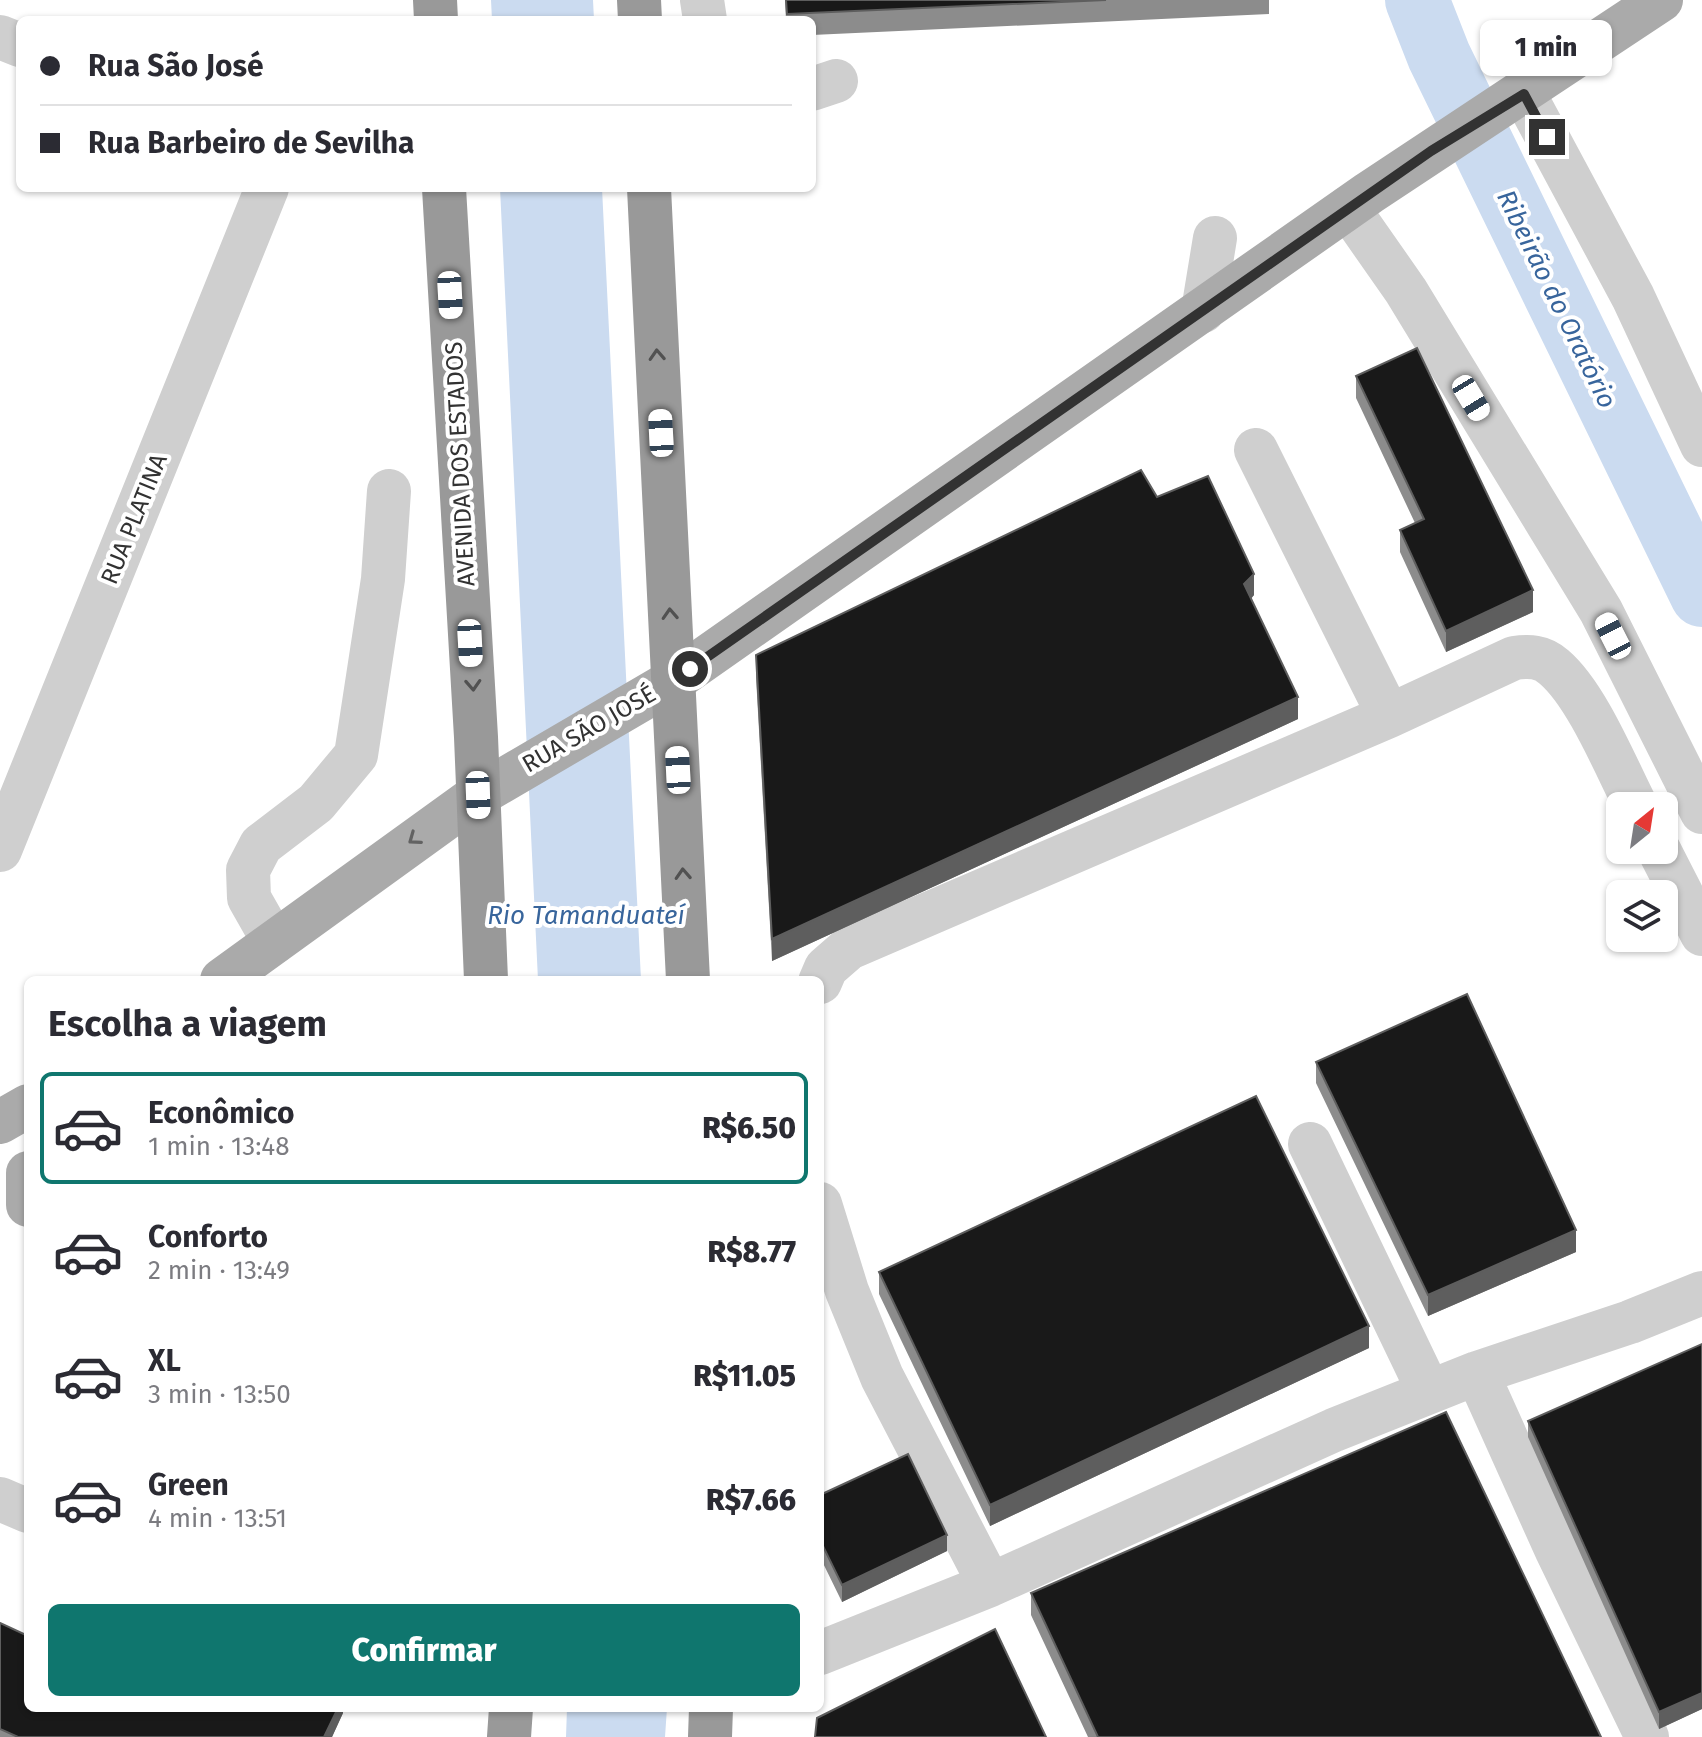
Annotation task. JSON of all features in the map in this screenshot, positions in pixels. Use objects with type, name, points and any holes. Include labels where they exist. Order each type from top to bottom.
[{"type":"highway","name":"AVENIDA DOS ESTADOS","points":[[444,192],[486,976]]},
{"type":"highway","points":[[649,192],[657,691],[688,976]]},
{"type":"highway","points":[[710,1737],[711,1712]]},
{"type":"main road","name":"RUA SÃO JOSÉ","points":[[227,976],[478,795],[519,768],[657,691],[1348,208],[1431,151],[1512,102],[1661,0]]},
{"type":"main road","points":[[0,1122],[24,1108]]},
{"type":"main road","points":[[0,1218],[24,1227]]},
{"type":"street","points":[[816,78],[836,81],[816,88]]},
{"type":"street","points":[[1512,102],[1633,297],[1702,445]]},
{"type":"street","name":"RUA PLATINA","points":[[0,850],[265,192]]},
{"type":"street","points":[[1348,208],[1406,291],[1601,611],[1702,812]]},
{"type":"street","points":[[1203,311],[1215,238]]},
{"type":"street","points":[[1256,450],[1389,716]]},
{"type":"street","points":[[274,942],[249,898],[248,870],[261,845],[316,803],[356,755],[383,579],[389,491]]},
{"type":"street","points":[[823,976],[826,968],[849,948],[1389,716],[1514,658],[1534,656],[1554,667],[1587,711],[1629,792]]},
{"type":"street","points":[[1666,864],[1702,934]]},
{"type":"street","points":[[1310,1144],[1429,1392]]},
{"type":"street","points":[[824,1217],[847,1291],[882,1377],[990,1585]]},
{"type":"street","points":[[824,1651],[990,1585],[1334,1430],[1477,1373],[1630,1322],[1702,1293]]},
{"type":"street","points":[[1477,1373],[1557,1551],[1647,1737]]},
{"type":"street","points":[[0,1499],[24,1509]]},
{"type":"water","points":[[491,0],[593,0],[594,16],[492,16]]},
{"type":"water","name":"Rio Tamanduateí","points":[[500,192],[602,192],[641,976],[538,976]]},
{"type":"water","points":[[567,1712],[667,1712],[665,1737],[566,1737]]},
{"type":"building","points":[[786,0],[1106,0],[787,14]]},
{"type":"building","points":[[1417,348],[1533,590],[1446,631],[1400,530],[1424,519],[1356,376]]},
{"type":"building","points":[[1141,470],[1157,497],[1208,476],[1254,574],[1244,584],[1298,697],[772,939],[756,655]]},
{"type":"building","points":[[1467,994],[1576,1230],[1428,1295],[1316,1062]]},
{"type":"building","points":[[1256,1096],[1369,1326],[990,1505],[879,1272]]},
{"type":"building","points":[[1702,1344],[1702,1693],[1659,1712],[1528,1421]]},
{"type":"building","points":[[1446,1412],[1601,1737],[1098,1737],[1031,1593]]},
{"type":"building","points":[[908,1454],[947,1535],[842,1585],[824,1548],[824,1493]]},
{"type":"building","points":[[0,1623],[24,1634],[24,1712],[336,1712],[324,1737],[18,1737],[0,1729]]},
{"type":"building","points":[[995,1629],[1046,1737],[815,1737],[817,1718]]},
{"type":"waterway","name":"Ribeirão do Oratório","points":[[1417,0],[1439,56],[1702,595]]},
{"type":"route","points":[[690,669],[1431,151],[1524,94],[1547,137]]}]
